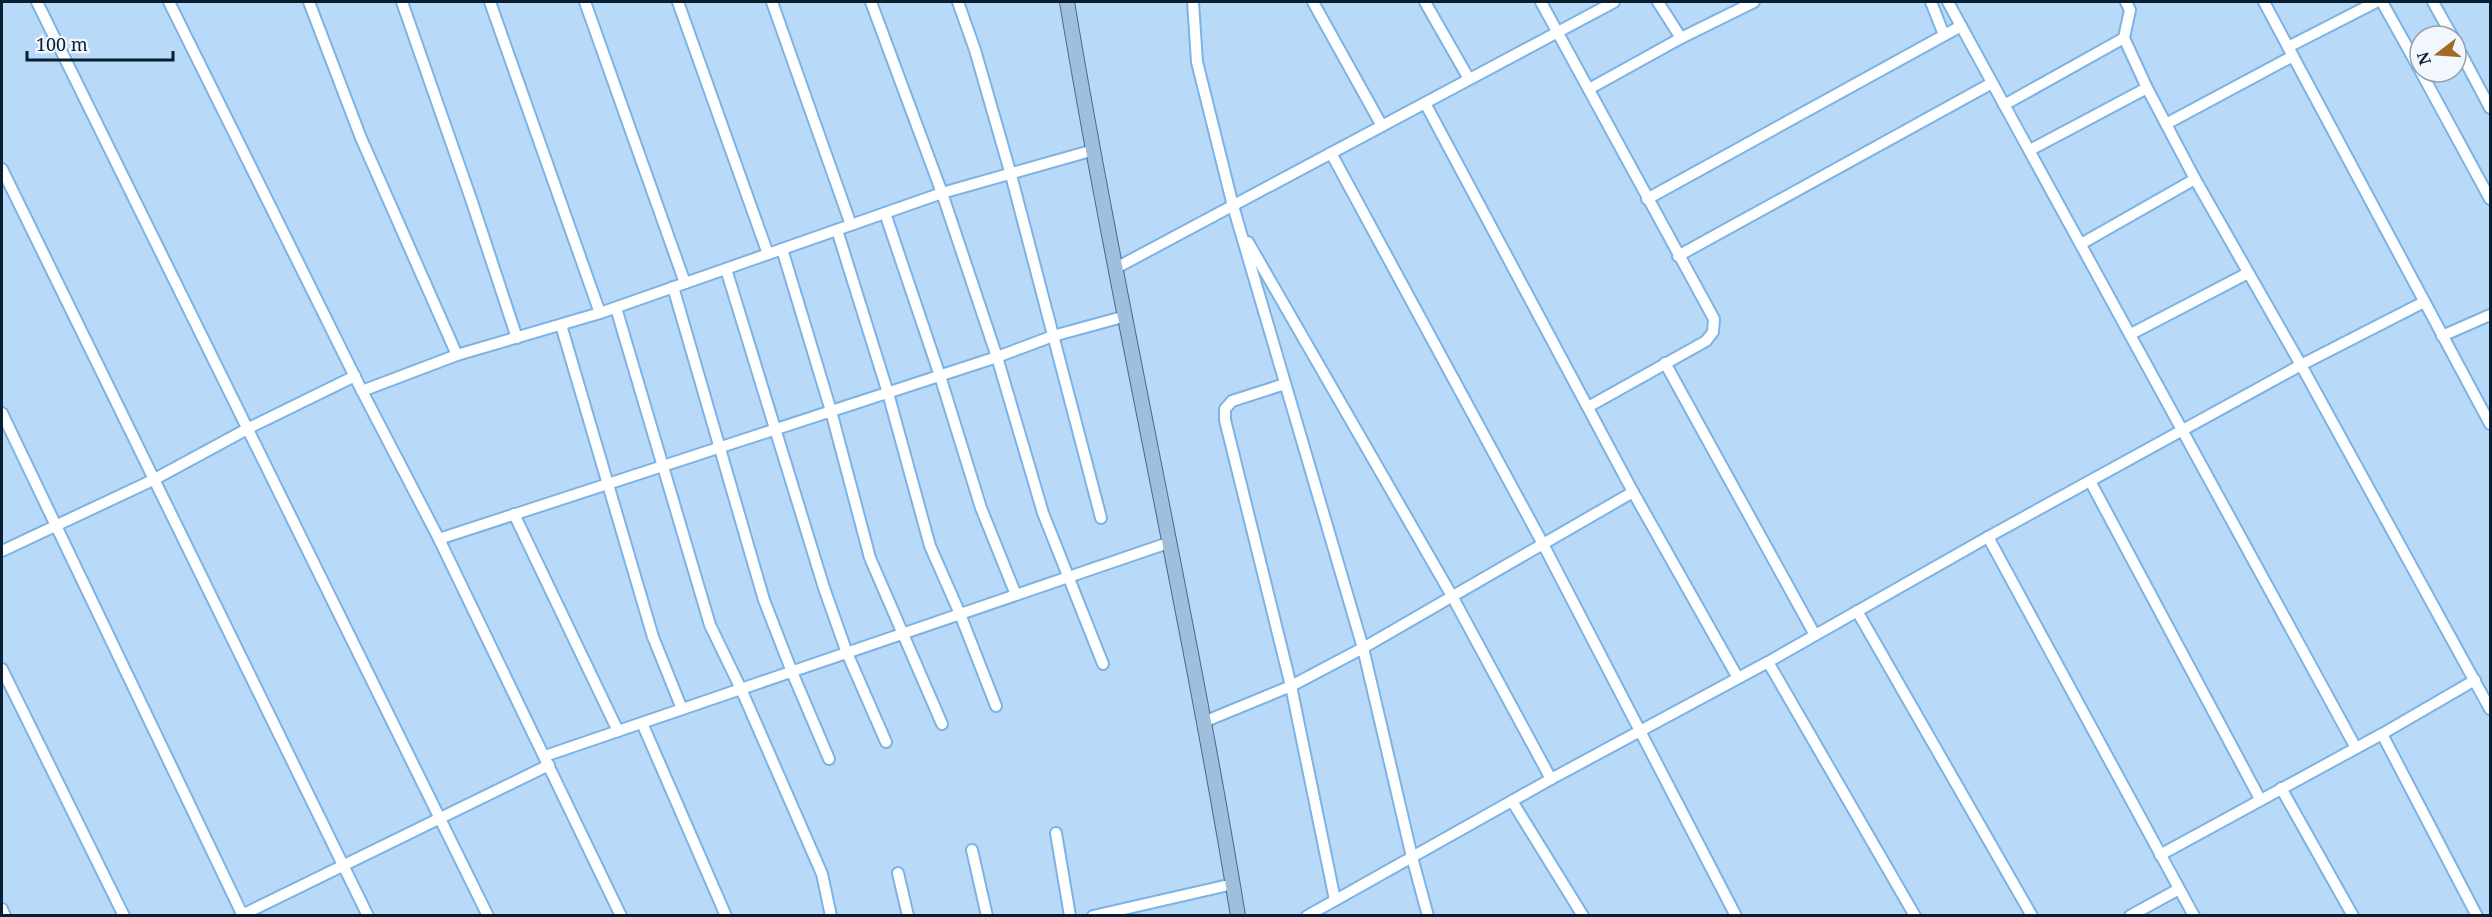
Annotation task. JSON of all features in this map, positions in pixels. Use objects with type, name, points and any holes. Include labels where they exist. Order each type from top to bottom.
[{"type":"main road","points":[[1067,2],[1168,543],[1206,721],[1239,915]]},
{"type":"street","points":[[37,2],[488,915]]},
{"type":"street","points":[[169,2],[362,391],[439,539],[621,915]]},
{"type":"street","points":[[309,2],[361,138],[457,355]]},
{"type":"street","points":[[402,2],[471,199],[516,338]]},
{"type":"street","points":[[490,2],[600,313]]},
{"type":"street","points":[[585,2],[685,283]]},
{"type":"street","points":[[678,2],[768,254]]},
{"type":"street","points":[[772,2],[852,225]]},
{"type":"street","points":[[871,2],[942,193],[997,357],[1043,513],[1067,578],[1103,663]]},
{"type":"street","points":[[958,2],[975,50],[1011,175],[1101,518]]},
{"type":"street","points":[[1193,2],[1197,62],[1238,226],[1363,648],[1412,857],[1428,915]]},
{"type":"street","points":[[1313,2],[1382,126]]},
{"type":"street","points":[[1425,2],[1469,79]]},
{"type":"street","points":[[1541,2],[1714,319],[1713,332],[1706,341],[1588,407]]},
{"type":"street","points":[[1116,268],[1614,2]]},
{"type":"street","points":[[1658,2],[1681,38]]},
{"type":"street","points":[[1589,89],[1681,38],[1754,2]]},
{"type":"street","points":[[1931,2],[1944,35]]},
{"type":"street","points":[[1948,2],[2356,748]]},
{"type":"street","points":[[2126,2],[2130,10],[2124,38],[2147,88],[2195,179],[2301,365],[2490,709]]},
{"type":"street","points":[[2264,2],[2490,424]]},
{"type":"street","points":[[2166,123],[2376,2]]},
{"type":"street","points":[[2382,2],[2408,49]]},
{"type":"street","points":[[2433,2],[2445,24]]},
{"type":"street","points":[[1647,199],[1961,26]]},
{"type":"street","points":[[2004,105],[2124,38]]},
{"type":"street","points":[[2468,67],[2490,108]]},
{"type":"street","points":[[1678,256],[1992,82]]},
{"type":"street","points":[[2427,84],[2490,199]]},
{"type":"street","points":[[2030,150],[2147,88]]},
{"type":"street","points":[[1425,103],[1633,492],[1738,678]]},
{"type":"street","points":[[362,391],[457,355],[615,308],[942,193],[1094,150]]},
{"type":"street","points":[[1331,153],[1543,544],[1736,915]]},
{"type":"street","points":[[2,169],[368,915]]},
{"type":"street","points":[[2081,244],[2195,179]]},
{"type":"street","points":[[885,213],[940,376],[981,508],[1016,595]]},
{"type":"street","points":[[1238,226],[1452,596],[1551,779]]},
{"type":"street","points":[[837,230],[888,393],[930,546],[960,614],[996,706]]},
{"type":"street","points":[[782,249],[831,411],[870,558],[942,724]]},
{"type":"street","points":[[726,269],[824,588],[847,653],[886,742]]},
{"type":"street","points":[[2131,334],[2248,273]]},
{"type":"street","points":[[673,287],[765,600],[792,672],[829,759]]},
{"type":"street","points":[[1307,915],[1323,911],[1335,900],[1639,730],[1768,662],[1988,537],[2301,365],[2424,302]]},
{"type":"street","points":[[615,308],[710,625],[741,689],[822,874],[831,915]]},
{"type":"street","points":[[2442,336],[2490,315]]},
{"type":"street","points":[[439,539],[940,376],[1053,336],[1126,316]]},
{"type":"street","points":[[561,324],[653,637],[682,709]]},
{"type":"street","points":[[1665,363],[1815,635]]},
{"type":"street","points":[[2,551],[153,480],[249,428],[355,376]]},
{"type":"street","points":[[1285,384],[1232,401],[1225,408],[1225,420],[1291,686],[1335,900]]},
{"type":"street","points":[[2,413],[242,915],[441,818],[547,760],[618,731],[1168,543]]},
{"type":"street","points":[[2090,481],[2260,799]]},
{"type":"street","points":[[1206,721],[1291,686],[1363,648],[1633,492]]},
{"type":"street","points":[[514,514],[618,731]]},
{"type":"street","points":[[1988,537],[2194,915]]},
{"type":"street","points":[[1857,611],[2032,915]]},
{"type":"street","points":[[1768,662],[1915,915]]},
{"type":"street","points":[[2,669],[124,915]]},
{"type":"street","points":[[2160,855],[2382,734],[2475,680]]},
{"type":"street","points":[[642,723],[726,915]]},
{"type":"street","points":[[2382,734],[2477,915]]},
{"type":"street","points":[[2282,788],[2353,915]]},
{"type":"street","points":[[1512,801],[1583,915]]},
{"type":"street","points":[[1056,832],[1070,915]]},
{"type":"street","points":[[972,850],[987,915]]},
{"type":"street","points":[[898,873],[909,915]]},
{"type":"street","points":[[1093,915],[1133,911],[1233,884]]},
{"type":"street","points":[[2130,915],[2179,889]]},
{"type":"street","points":[[2,909],[5,915]]}]
